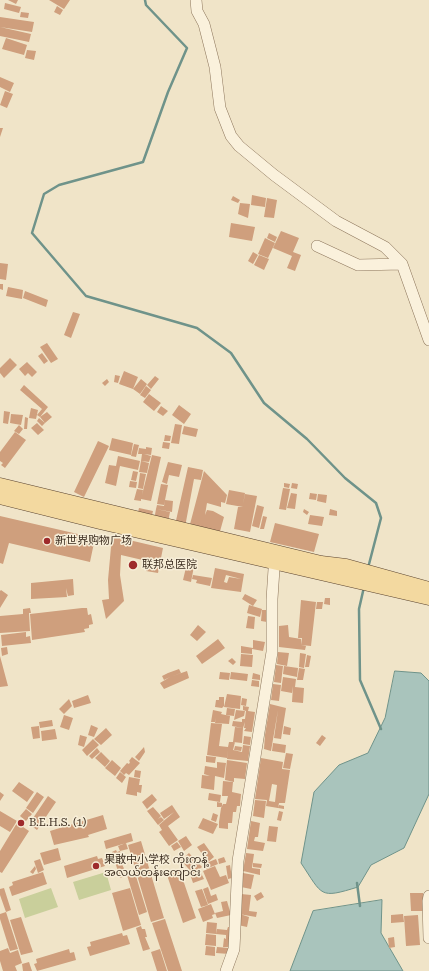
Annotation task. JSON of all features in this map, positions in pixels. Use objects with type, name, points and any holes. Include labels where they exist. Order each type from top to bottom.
[{"type":"main road","points":[[0,485],[275,558]]},
{"type":"main road","points":[[0,497],[376,580],[429,589]]},
{"type":"main road","points":[[376,580],[429,598]]},
{"type":"street","points":[[196,0],[197,11],[204,24],[215,67],[220,108],[231,136],[239,146],[274,175],[336,221],[385,246],[402,264],[429,340]]},
{"type":"street","points":[[317,246],[358,265],[402,264]]},
{"type":"street","points":[[226,971],[234,949],[238,861],[272,652],[275,558]]},
{"type":"street","points":[[429,896],[429,938]]},
{"type":"green space","points":[[106,872],[111,890],[79,900],[73,882]]},
{"type":"green space","points":[[51,888],[58,907],[25,918],[19,899]]},
{"type":"water","points":[[395,671],[421,673],[429,681],[429,794],[404,848],[371,865],[358,887],[336,893],[323,892],[318,888],[301,863],[314,792],[339,765],[368,753],[385,718]]},
{"type":"water","points":[[382,900],[381,933],[403,971],[290,971],[313,911]]},
{"type":"building","points":[[8,0],[18,0],[16,4]]},
{"type":"building","points":[[49,0],[70,0],[64,9]]},
{"type":"building","points":[[5,3],[21,7],[19,13],[4,9]]},
{"type":"building","points":[[57,6],[63,10],[60,15],[54,12]]},
{"type":"building","points":[[21,12],[29,13],[28,18],[20,17]]},
{"type":"building","points":[[0,17],[34,22],[32,32],[0,27]]},
{"type":"building","points":[[0,27],[31,34],[29,42],[0,36]]},
{"type":"building","points":[[6,38],[27,45],[24,55],[2,49]]},
{"type":"building","points":[[27,50],[36,51],[34,60],[25,58]]},
{"type":"building","points":[[0,77],[14,83],[10,92],[0,87]]},
{"type":"building","points":[[5,91],[13,94],[7,108],[0,105]]},
{"type":"building","points":[[0,128],[3,128],[0,137]]},
{"type":"building","points":[[252,195],[266,198],[265,207],[251,205]]},
{"type":"building","points":[[233,196],[240,200],[238,203],[231,200]]},
{"type":"building","points":[[267,198],[277,200],[274,218],[264,217]]},
{"type":"building","points":[[240,203],[250,204],[248,218],[238,214]]},
{"type":"building","points":[[231,223],[255,227],[252,241],[229,237]]},
{"type":"building","points":[[281,231],[299,238],[293,252],[301,255],[295,271],[287,268],[292,256],[273,248]]},
{"type":"building","points":[[269,233],[277,237],[275,242],[267,238]]},
{"type":"building","points":[[265,238],[275,243],[268,258],[258,254]]},
{"type":"building","points":[[253,252],[258,255],[253,264],[248,261]]},
{"type":"building","points":[[259,255],[269,259],[264,270],[254,265]]},
{"type":"building","points":[[0,263],[8,264],[6,280],[0,279]]},
{"type":"building","points":[[0,284],[3,284],[3,290],[0,289]]},
{"type":"building","points":[[8,287],[23,290],[22,299],[6,296]]},
{"type":"building","points":[[25,291],[48,300],[46,307],[23,298]]},
{"type":"building","points":[[73,312],[80,314],[71,338],[64,335]]},
{"type":"building","points":[[47,343],[58,359],[51,363],[40,347]]},
{"type":"building","points":[[42,353],[48,361],[44,364],[38,356]]},
{"type":"building","points":[[10,358],[17,365],[4,378],[0,373],[0,368]]},
{"type":"building","points":[[27,362],[37,372],[32,377],[28,373],[25,376],[19,369]]},
{"type":"building","points":[[124,371],[138,377],[133,389],[119,384]]},
{"type":"building","points":[[115,375],[120,376],[118,383],[114,382]]},
{"type":"building","points":[[155,376],[159,379],[151,389],[147,385]]},
{"type":"building","points":[[107,379],[109,382],[105,386],[102,383]]},
{"type":"building","points":[[141,379],[147,384],[140,394],[133,389]]},
{"type":"building","points":[[24,385],[48,407],[40,417],[37,415],[42,409],[20,390]]},
{"type":"building","points":[[146,386],[151,390],[145,398],[140,395]]},
{"type":"building","points":[[149,394],[161,403],[154,411],[143,402]]},
{"type":"building","points":[[179,405],[191,414],[184,424],[172,415]]},
{"type":"building","points":[[161,406],[168,411],[163,416],[157,412]]},
{"type":"building","points":[[31,408],[38,410],[36,419],[29,418]]},
{"type":"building","points":[[4,411],[10,412],[8,424],[3,423]]},
{"type":"building","points":[[47,412],[52,417],[45,423],[40,417]]},
{"type":"building","points":[[11,414],[23,415],[21,425],[10,423]]},
{"type":"building","points":[[25,417],[28,418],[27,429],[24,429]]},
{"type":"building","points":[[39,418],[45,423],[42,426],[37,421]]},
{"type":"building","points":[[37,423],[44,430],[38,435],[31,428]]},
{"type":"building","points":[[175,424],[182,425],[179,444],[171,443]]},
{"type":"building","points":[[19,425],[23,429],[19,434],[14,431]]},
{"type":"building","points":[[184,426],[198,429],[196,437],[182,434]]},
{"type":"building","points":[[15,432],[26,440],[5,468],[1,465],[3,463],[0,461],[0,452]]},
{"type":"building","points":[[165,435],[171,436],[170,441],[164,441]]},
{"type":"building","points":[[112,438],[133,443],[131,455],[109,450]]},
{"type":"building","points":[[98,441],[109,446],[84,497],[74,492]]},
{"type":"building","points":[[163,442],[170,443],[169,449],[162,448]]},
{"type":"building","points":[[134,444],[139,445],[136,457],[131,456]]},
{"type":"building","points":[[146,447],[152,448],[151,455],[144,454],[151,456],[149,462],[141,461],[142,454],[138,454],[139,448],[146,449]]},
{"type":"building","points":[[152,455],[161,457],[151,501],[141,499],[141,501],[134,500],[137,489],[143,490],[142,495]]},
{"type":"building","points":[[118,456],[140,461],[138,470],[120,466],[116,486],[105,483],[109,465],[116,466]]},
{"type":"building","points":[[141,461],[149,463],[147,473],[139,472]]},
{"type":"building","points":[[168,462],[182,465],[179,477],[169,475],[167,484],[162,482]]},
{"type":"building","points":[[188,467],[203,470],[201,480],[194,479],[185,527],[175,525]]},
{"type":"building","points":[[133,471],[138,472],[136,481],[131,480]]},
{"type":"building","points":[[204,471],[227,495],[225,503],[221,502],[221,507],[207,503],[205,515],[207,510],[213,511],[224,517],[219,535],[189,528]]},
{"type":"building","points":[[140,473],[146,474],[143,489],[138,488]]},
{"type":"building","points":[[130,481],[137,482],[136,488],[129,487]]},
{"type":"building","points":[[284,483],[290,484],[289,488],[284,487]]},
{"type":"building","points":[[292,483],[298,484],[297,489],[291,488]]},
{"type":"building","points":[[161,484],[168,485],[164,505],[157,504]]},
{"type":"building","points":[[283,488],[290,489],[286,510],[279,509]]},
{"type":"building","points":[[229,490],[245,493],[243,504],[245,494],[257,496],[250,532],[234,529],[238,507],[243,507],[226,504]]},
{"type":"building","points":[[291,493],[297,494],[295,509],[287,508]]},
{"type":"building","points":[[310,493],[317,494],[316,500],[309,499]]},
{"type":"building","points":[[318,494],[327,495],[326,503],[317,501]]},
{"type":"building","points":[[165,500],[173,501],[172,512],[156,509],[157,505],[164,506]]},
{"type":"building","points":[[257,505],[264,507],[259,528],[252,526]]},
{"type":"building","points":[[139,508],[153,511],[151,519],[137,516]]},
{"type":"building","points":[[156,509],[170,512],[168,522],[154,520]]},
{"type":"building","points":[[304,509],[309,512],[307,515],[303,512]]},
{"type":"building","points":[[330,509],[337,511],[337,516],[329,515]]},
{"type":"building","points":[[310,515],[324,517],[322,526],[308,524]]},
{"type":"building","name":"新世界购物广场","points":[[0,516],[95,538],[90,562],[9,543],[3,564],[0,563]]},
{"type":"building","points":[[263,516],[267,517],[264,529],[260,529]]},
{"type":"building","points":[[275,523],[319,534],[314,552],[270,542]]},
{"type":"building","points":[[112,536],[163,548],[158,573],[146,571],[147,561],[121,555],[120,575],[124,601],[106,619],[102,600],[109,599],[108,580]]},
{"type":"building","points":[[188,559],[195,561],[191,582],[183,580]]},
{"type":"building","points":[[215,568],[244,574],[241,592],[211,588]],"holes":[[[226,575],[241,579],[229,577],[227,583],[224,582]]]},
{"type":"building","points":[[193,575],[212,578],[210,586],[196,583],[197,580],[192,579]]},
{"type":"building","points":[[73,579],[74,595],[68,596],[66,588],[67,597],[31,599],[31,583]]},
{"type":"building","points":[[1,590],[8,595],[0,608],[0,591]]},
{"type":"building","points":[[245,594],[257,600],[253,606],[242,599]]},
{"type":"building","points":[[325,598],[330,598],[330,605],[324,604]]},
{"type":"building","points":[[301,600],[316,602],[311,646],[301,645],[302,638],[298,638]]},
{"type":"building","points":[[317,602],[323,602],[322,609],[316,609]]},
{"type":"building","points":[[249,605],[262,609],[260,617],[247,613]]},
{"type":"building","points":[[30,608],[30,631],[0,633],[0,616],[23,614],[23,609]]},
{"type":"building","points":[[87,608],[88,615],[91,614],[93,624],[89,625],[89,628],[84,629],[85,632],[32,640],[30,614]]},
{"type":"building","points":[[262,610],[268,610],[267,622],[261,621]]},
{"type":"building","points":[[248,616],[255,617],[254,629],[246,628]]},
{"type":"building","points":[[198,625],[206,632],[197,641],[190,635]]},
{"type":"building","points":[[288,625],[289,637],[301,639],[301,645],[306,646],[305,650],[279,647],[279,626]]},
{"type":"building","points":[[26,632],[26,637],[30,636],[31,643],[2,646],[1,635]]},
{"type":"building","points":[[218,639],[225,648],[202,664],[196,656]]},
{"type":"building","points":[[253,640],[265,642],[263,651],[252,649],[252,654],[241,653],[241,646],[253,648]]},
{"type":"building","points":[[7,647],[8,654],[2,656],[1,648]]},
{"type":"building","points":[[278,652],[289,653],[287,666],[277,664]]},
{"type":"building","points":[[300,653],[306,654],[304,668],[299,667]]},
{"type":"building","points":[[241,654],[253,655],[252,667],[240,666]]},
{"type":"building","points":[[307,655],[311,656],[309,667],[305,667]]},
{"type":"building","points":[[0,656],[8,686],[0,687]]},
{"type":"building","points":[[232,658],[236,662],[233,665],[228,661]]},
{"type":"building","points":[[276,665],[283,666],[281,683],[274,682]]},
{"type":"building","points":[[284,666],[298,668],[297,677],[283,674]]},
{"type":"building","points":[[299,668],[305,669],[303,680],[297,680]]},
{"type":"building","points":[[179,669],[181,673],[170,677],[168,673]]},
{"type":"building","points":[[187,671],[189,678],[164,689],[160,683],[170,677]]},
{"type":"building","points":[[220,672],[230,673],[229,680],[219,679]]},
{"type":"building","points":[[231,672],[248,674],[247,681],[230,679]]},
{"type":"building","points":[[168,673],[170,677],[164,680],[162,676]]},
{"type":"building","points":[[253,673],[260,675],[260,680],[252,679]]},
{"type":"building","points":[[283,677],[296,679],[295,687],[304,688],[303,703],[292,702],[293,686],[292,693],[281,691]]},
{"type":"building","points":[[252,680],[259,681],[259,687],[251,686]]},
{"type":"building","points":[[273,684],[281,685],[279,701],[271,700]]},
{"type":"building","points":[[227,694],[241,696],[240,709],[224,707]]},
{"type":"building","points":[[88,695],[91,703],[74,708],[72,701]]},
{"type":"building","points":[[219,697],[224,697],[224,706],[222,708],[215,707],[216,700],[219,700]]},
{"type":"building","points":[[242,698],[247,699],[246,706],[241,705]]},
{"type":"building","points":[[69,699],[72,706],[64,714],[59,709]]},
{"type":"building","points":[[270,704],[286,708],[281,739],[274,738],[278,710],[271,751],[264,749]]},
{"type":"building","points":[[243,706],[249,707],[248,711],[255,712],[252,732],[244,731],[246,728],[244,728],[245,722],[243,728],[232,726],[233,721],[242,722],[242,719],[245,719],[246,711],[243,710]]},
{"type":"building","points":[[227,708],[235,709],[234,716],[226,715]]},
{"type":"building","points":[[213,710],[230,716],[229,724],[215,723],[216,718],[215,722],[211,722]]},
{"type":"building","points":[[236,710],[245,711],[244,716],[234,720]]},
{"type":"building","points":[[64,715],[73,718],[69,730],[60,727]]},
{"type":"building","points":[[52,720],[53,726],[40,728],[39,722]]},
{"type":"building","points":[[211,723],[222,724],[219,746],[228,747],[229,742],[235,742],[233,750],[242,752],[243,745],[250,746],[248,761],[227,759],[228,749],[227,758],[207,755]]},
{"type":"building","points":[[91,725],[98,728],[94,737],[88,735]]},
{"type":"building","points":[[39,726],[40,738],[33,739],[31,727]]},
{"type":"building","points":[[284,726],[291,728],[290,735],[283,734]]},
{"type":"building","points":[[235,727],[243,728],[242,743],[233,742]]},
{"type":"building","points":[[106,728],[112,735],[101,745],[94,739]]},
{"type":"building","points":[[55,729],[57,739],[42,741],[41,731]]},
{"type":"building","points":[[80,735],[87,737],[84,747],[78,745]]},
{"type":"building","points":[[322,735],[326,738],[320,746],[316,743]]},
{"type":"building","points":[[244,736],[251,737],[250,745],[243,744]]},
{"type":"building","points":[[93,739],[99,745],[87,756],[82,750]]},
{"type":"building","points":[[273,743],[286,745],[285,753],[272,751]]},
{"type":"building","points":[[235,746],[242,747],[241,751],[234,750]]},
{"type":"building","points":[[144,747],[145,752],[139,761],[135,757]]},
{"type":"building","points":[[97,748],[100,752],[92,759],[89,756]]},
{"type":"building","points":[[101,752],[110,761],[105,767],[95,758]]},
{"type":"building","points":[[286,753],[293,754],[290,769],[283,768]]},
{"type":"building","points":[[206,756],[216,757],[215,763],[206,762]]},
{"type":"building","points":[[132,757],[140,763],[129,775],[126,773],[124,775],[120,771],[127,763],[129,764]]},
{"type":"building","points":[[261,758],[283,762],[282,769],[290,770],[285,803],[279,803],[278,808],[266,806],[267,800],[255,799]],"holes":[[[272,784],[277,785],[275,802],[269,801]]]},
{"type":"building","points":[[112,760],[121,768],[115,776],[105,768]]},
{"type":"building","points":[[227,760],[247,763],[245,779],[234,778],[234,782],[225,780]]},
{"type":"building","points":[[217,762],[226,763],[224,778],[215,776],[214,790],[201,788],[202,775],[210,776],[204,774],[205,766],[217,768]]},
{"type":"building","points":[[135,770],[141,771],[140,778],[134,777]]},
{"type":"building","points":[[120,772],[126,777],[122,783],[116,778]]},
{"type":"building","points":[[129,777],[140,779],[139,785],[142,785],[141,793],[137,792],[137,796],[126,794]]},
{"type":"building","points":[[223,781],[233,782],[232,792],[241,794],[240,806],[237,806],[236,812],[233,812],[232,823],[228,823],[228,829],[219,828],[221,808],[223,804],[226,804],[228,796],[222,796]]},
{"type":"building","points":[[19,782],[34,792],[27,802],[12,791]]},
{"type":"building","points":[[0,792],[4,795],[0,801]]},
{"type":"building","points":[[37,792],[44,797],[33,813],[26,808]]},
{"type":"building","points":[[209,793],[221,795],[220,802],[208,800]]},
{"type":"building","points":[[152,794],[157,800],[147,809],[142,802]]},
{"type":"building","points":[[48,796],[56,802],[37,830],[29,824]]},
{"type":"building","points":[[255,800],[266,801],[264,818],[253,816]]},
{"type":"building","points":[[217,802],[222,803],[222,807],[217,807]]},
{"type":"building","points":[[172,805],[180,817],[168,826],[178,840],[169,846],[159,832],[162,830],[159,825],[174,812],[164,819],[160,813]]},
{"type":"building","points":[[279,805],[284,806],[284,809],[278,808]]},
{"type":"building","points":[[153,807],[161,816],[158,819],[161,817],[164,820],[158,825],[147,811]]},
{"type":"building","points":[[26,809],[32,814],[26,821],[20,816]]},
{"type":"building","points":[[0,811],[17,821],[10,832],[0,826]]},
{"type":"building","points":[[279,811],[283,812],[281,821],[277,820]]},
{"type":"building","points":[[213,813],[218,815],[216,822],[211,820]]},
{"type":"building","points":[[103,815],[107,829],[88,835],[89,837],[54,845],[50,831]]},
{"type":"building","points":[[203,818],[218,824],[213,834],[198,828]]},
{"type":"building","points":[[251,821],[260,823],[258,837],[255,837],[254,841],[265,843],[263,851],[247,849]]},
{"type":"building","points":[[17,823],[29,831],[2,873],[0,872],[0,851]]},
{"type":"building","points":[[269,826],[278,827],[276,842],[267,841]]},
{"type":"building","points":[[131,833],[133,841],[106,849],[104,841]]},
{"type":"building","points":[[186,836],[192,845],[184,851],[178,841]]},
{"type":"building","points":[[141,841],[164,918],[151,922],[128,845]]},
{"type":"building","points":[[177,842],[181,847],[174,851],[171,846]]},
{"type":"building","points":[[126,843],[128,849],[120,851],[118,846]]},
{"type":"building","points":[[204,843],[214,857],[208,862],[197,847]]},
{"type":"building","points":[[58,848],[61,860],[44,865],[40,853]]},
{"type":"building","points":[[116,850],[117,852],[120,851],[122,860],[120,861],[126,872],[124,872],[125,876],[120,878],[112,852]]},
{"type":"building","points":[[189,853],[202,867],[193,874],[181,860]]},
{"type":"building","points":[[246,853],[254,854],[252,868],[260,869],[260,875],[243,871]]},
{"type":"building","points":[[97,856],[98,859],[102,858],[105,866],[67,878],[64,866]]},
{"type":"building","points":[[224,857],[226,862],[219,864],[218,859]]},
{"type":"building","points":[[40,859],[44,870],[38,873],[34,861]]},
{"type":"building","points":[[216,859],[218,864],[206,869],[204,864]]},
{"type":"building","points":[[253,863],[262,864],[261,868],[253,867]]},
{"type":"building","points":[[230,865],[232,878],[228,879],[226,866]]},
{"type":"building","points":[[35,866],[36,869],[33,874],[30,872]]},
{"type":"building","points":[[215,866],[220,877],[226,875],[229,883],[211,890],[203,871]]},
{"type":"building","points":[[180,871],[196,918],[183,923],[167,875]]},
{"type":"building","points":[[43,872],[47,884],[12,896],[9,887],[13,885],[12,882]]},
{"type":"building","points":[[135,873],[147,912],[139,915],[127,875]]},
{"type":"building","points":[[201,873],[204,879],[193,883],[191,877]]},
{"type":"building","points":[[243,873],[254,875],[251,889],[241,887]]},
{"type":"building","points":[[208,887],[211,896],[216,894],[218,900],[208,904],[203,889]]},
{"type":"building","points":[[4,888],[11,910],[6,912],[0,895],[0,889]]},
{"type":"building","points":[[130,888],[141,925],[123,931],[112,893]]},
{"type":"building","points":[[202,889],[208,905],[201,907],[195,891]]},
{"type":"building","points":[[261,892],[264,897],[257,901],[254,896]]},
{"type":"building","points":[[410,893],[423,893],[424,911],[411,911]]},
{"type":"building","points":[[241,894],[251,895],[249,911],[257,912],[256,917],[239,914]]},
{"type":"building","points":[[227,901],[231,915],[217,918],[215,913],[223,911],[221,902]]},
{"type":"building","points":[[211,904],[215,914],[212,915],[213,918],[203,922],[198,909]]},
{"type":"building","points":[[6,912],[18,949],[10,951],[0,919],[0,914]]},
{"type":"building","points":[[240,914],[249,917],[247,927],[238,925]]},
{"type":"building","points":[[403,914],[404,922],[391,923],[391,915]]},
{"type":"building","points":[[418,915],[420,945],[406,946],[404,916]]},
{"type":"building","points":[[21,917],[33,952],[21,955],[10,920]]},
{"type":"building","points":[[165,919],[182,971],[168,971],[152,923]]},
{"type":"building","points":[[207,922],[217,923],[216,934],[206,933]]},
{"type":"building","points":[[141,926],[142,929],[145,929],[147,937],[145,937],[150,949],[143,951],[136,928]]},
{"type":"building","points":[[228,927],[231,927],[229,947],[223,947],[224,938],[226,939],[226,935],[216,934],[217,929],[227,930]]},
{"type":"building","points":[[122,933],[123,936],[127,935],[130,944],[90,956],[87,947],[91,946],[90,942]]},
{"type":"building","points":[[206,934],[216,935],[216,946],[205,945]]},
{"type":"building","points":[[394,937],[395,947],[389,948],[388,938]]},
{"type":"building","points":[[206,946],[215,947],[215,956],[205,955]]},
{"type":"building","points":[[217,947],[229,948],[229,954],[216,953]]},
{"type":"building","points":[[8,948],[10,953],[18,950],[22,963],[15,966],[17,971],[3,971],[0,961],[0,951]]},
{"type":"building","points":[[69,949],[70,953],[74,952],[76,960],[37,971],[34,964],[37,963],[36,959]]},
{"type":"building","points":[[160,949],[167,971],[157,971],[151,952]]},
{"type":"building","points":[[29,962],[32,971],[23,971],[22,964]]},
{"type":"waterway","points":[[145,0],[146,5],[187,48],[168,92],[143,162],[59,185],[44,194],[32,233],[86,296],[197,328],[231,353],[264,403],[307,439],[345,478],[376,503],[381,518],[368,568]]},
{"type":"waterway","points":[[364,587],[359,609],[360,680],[381,729]]},
{"type":"waterway","points":[[357,883],[360,906]]},
{"type":"place","name":"新世界购物广场","points":[[47,541]]},
{"type":"place","name":"联邦总医院","points":[[133,565]]},
{"type":"place","name":"B.E.H.S. (1)","points":[[21,823]]},
{"type":"place","name":"果敢中小学校 ကိုးကန့် အလယ်တန်းကျောင်း","points":[[96,866]]}]
